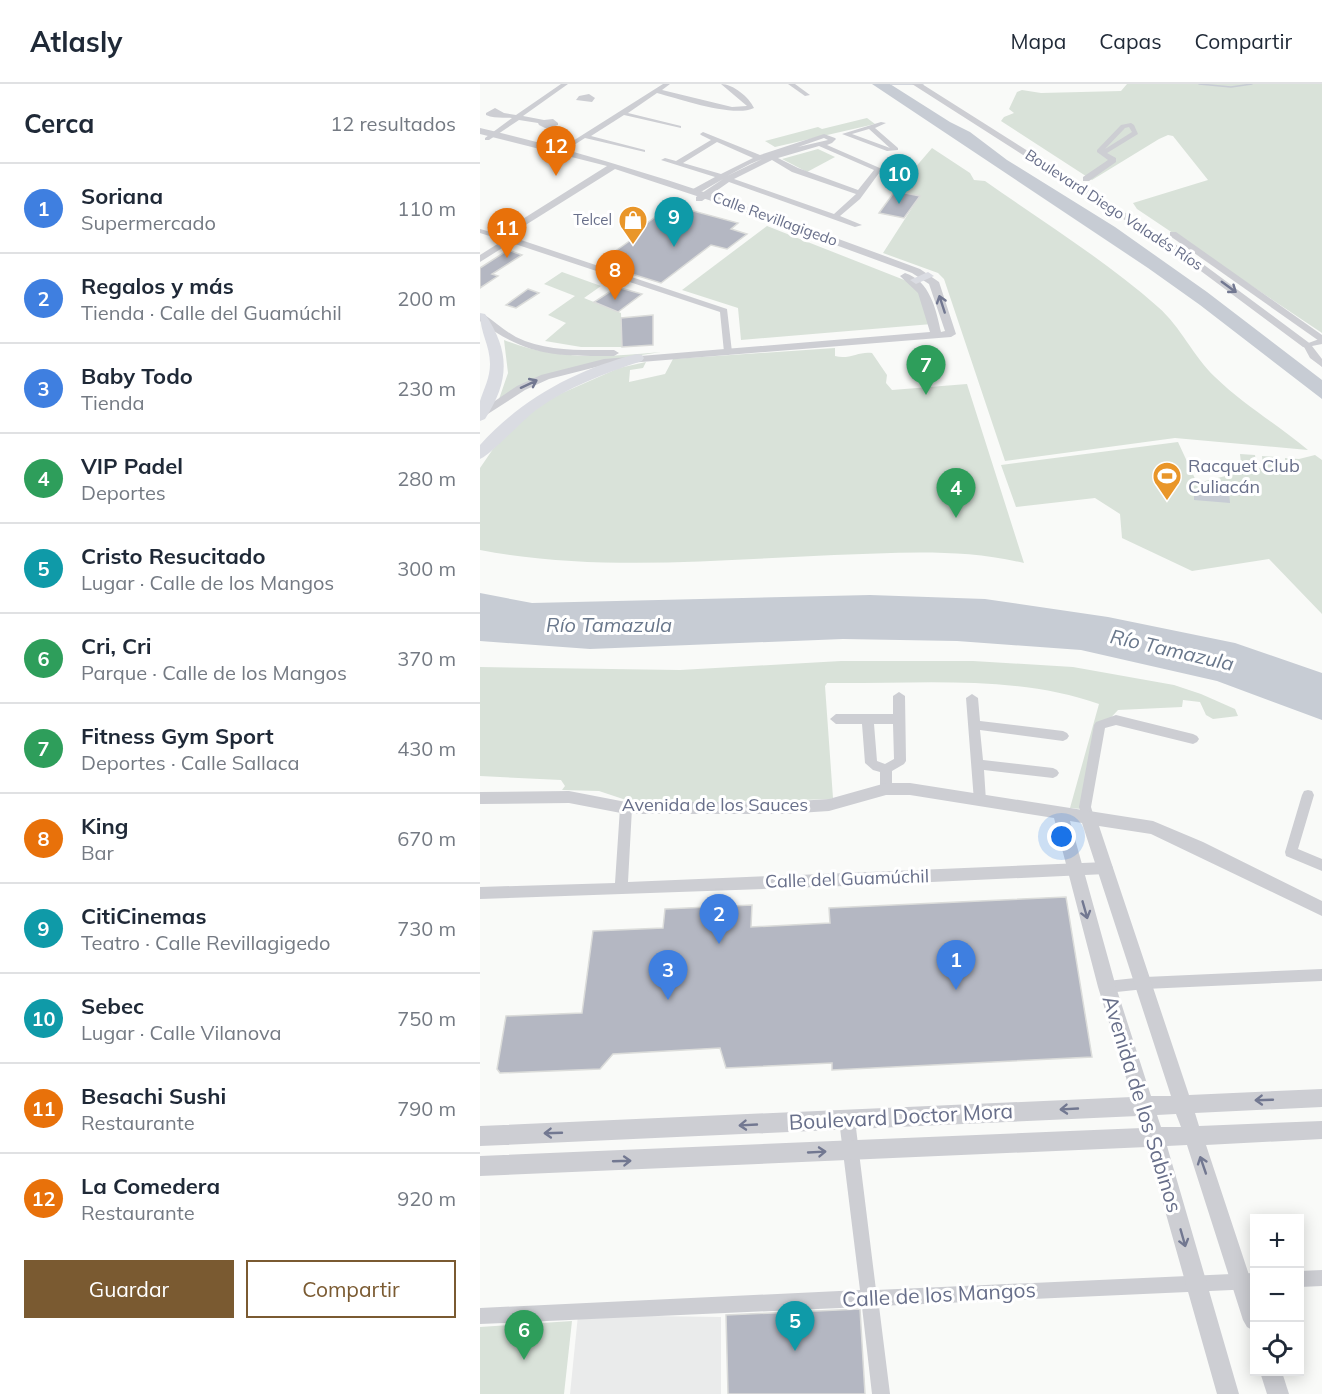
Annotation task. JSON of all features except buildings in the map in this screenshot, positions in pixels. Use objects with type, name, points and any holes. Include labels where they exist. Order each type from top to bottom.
[{"type":"main road","points":[[480,317],[497,346],[498,360],[490,397],[480,416]]},
{"type":"main road","points":[[480,454],[508,422],[533,404],[569,384],[637,358]]},
{"type":"street","points":[[485,135],[517,117],[565,84]]},
{"type":"street","points":[[564,152],[667,84]]},
{"type":"street","points":[[656,91],[732,109],[751,108],[748,102],[724,84]]},
{"type":"street","points":[[791,84],[807,95]]},
{"type":"street","name":"Boulevard Diego Valadés Ríos","points":[[916,84],[1182,252],[1307,345]]},
{"type":"street","name":"Boulevard Diego Valadés Ríos","points":[[930,84],[1194,248],[1322,340]]},
{"type":"street","points":[[553,93],[562,94]]},
{"type":"street","points":[[571,96],[580,98]]},
{"type":"street","points":[[622,113],[679,127]]},
{"type":"street","points":[[499,114],[543,122]]},
{"type":"street","points":[[724,178],[782,151],[824,136],[832,137],[883,123]]},
{"type":"street","points":[[1086,179],[1113,160],[1099,151],[1123,126],[1131,126],[1136,133],[1103,153]]},
{"type":"street","points":[[845,134],[889,150],[896,149],[870,127]]},
{"type":"street","points":[[703,134],[758,157]]},
{"type":"street","name":"Calle Revillagigedo","points":[[485,135],[564,152],[615,170]]},
{"type":"street","name":"Calle Revillagigedo","points":[[485,135],[700,195],[922,278]]},
{"type":"street","points":[[589,135],[643,151]]},
{"type":"street","points":[[700,195],[758,157],[830,142],[832,137]]},
{"type":"street","points":[[678,164],[717,139]]},
{"type":"street","points":[[819,144],[878,169],[860,193],[835,217]]},
{"type":"street","points":[[772,157],[795,170],[860,193]]},
{"type":"street","points":[[665,160],[858,225]]},
{"type":"street","points":[[480,259],[503,240],[615,170]]},
{"type":"street","points":[[480,231],[672,299],[693,300],[724,311],[728,348]]},
{"type":"street","points":[[480,236],[503,240]]},
{"type":"street","points":[[480,250],[503,240]]},
{"type":"street","points":[[922,278],[935,331]]},
{"type":"street","points":[[480,416],[521,388],[545,377],[594,364],[728,348],[950,330],[937,289],[922,278]]},
{"type":"street","points":[[480,317],[513,339],[564,352],[614,353],[728,348]]},
{"type":"street","points":[[1322,340],[1307,345],[1313,356],[1322,364]]},
{"type":"street","points":[[868,719],[871,763],[877,768],[886,769],[900,761],[899,696]]},
{"type":"street","points":[[972,698],[980,801]]},
{"type":"street","points":[[836,720],[899,719]]},
{"type":"street","points":[[1088,817],[1085,807],[1100,725],[1116,720],[1193,740]]},
{"type":"street","points":[[974,725],[1063,736]]},
{"type":"street","points":[[977,764],[1053,773]]},
{"type":"street","points":[[886,769],[886,789]]},
{"type":"street","name":"Avenida de los Sauces","points":[[480,798],[568,797],[626,808],[808,807],[829,805],[886,789],[910,789],[1153,828],[1197,847],[1322,909]]},
{"type":"street","points":[[1308,795],[1291,852],[1322,865]]},
{"type":"street","points":[[621,887],[626,808]]},
{"type":"street","name":"Avenida de los Sabinos","points":[[1060,813],[1107,987],[1154,1136],[1228,1394]]},
{"type":"street","name":"Avenida de los Sabinos","points":[[1088,817],[1145,983],[1192,1135],[1248,1281]]},
{"type":"street","name":"Calle del Guamúchil","points":[[480,893],[1106,868]]},
{"type":"street","points":[[1107,987],[1145,983],[1322,975]]},
{"type":"street","name":"Boulevard Doctor Mora","points":[[480,1136],[1322,1098]]},
{"type":"street","points":[[847,1120],[881,1394]]},
{"type":"street","name":"Boulevard Doctor Mora","points":[[480,1166],[1322,1130]]},
{"type":"street","points":[[1304,1279],[1322,1278]]},
{"type":"street","name":"Calle de los Mangos","points":[[480,1316],[1248,1281]]},
{"type":"street","points":[[1272,1376],[1278,1394]]},
{"type":"shaded area","points":[[1127,84],[1322,84],[1322,333],[1137,209],[1133,203],[1208,180],[1173,136],[1168,135],[1159,139],[1092,180],[1001,121],[1004,117],[1014,113],[1009,109],[1017,92],[1022,90],[1041,93],[1121,91]]},
{"type":"shaded area","points":[[867,118],[875,124],[775,147],[765,141],[818,127],[822,129]]},
{"type":"shaded area","points":[[932,148],[970,173],[974,180],[985,181],[1051,226],[1138,290],[1166,315],[1215,377],[1308,450],[1175,438],[1005,461],[944,279],[938,273],[883,253],[919,197],[895,191]]},
{"type":"shaded area","points":[[818,149],[835,157],[807,172],[782,159]]},
{"type":"shaded area","points":[[767,226],[917,285],[932,324],[741,340],[738,308],[682,290]]},
{"type":"shaded area","points":[[562,272],[601,286],[584,298],[621,313],[622,347],[581,347],[545,341],[566,323],[548,315],[575,296],[544,284]]},
{"type":"shaded area","points":[[504,340],[523,347],[582,356],[661,352],[596,362],[564,370],[498,402],[508,373]]},
{"type":"shaded area","points":[[835,348],[835,356],[840,357],[872,353],[887,375],[886,383],[892,390],[967,384],[1024,563],[977,555],[905,553],[612,563],[524,557],[480,550],[480,468],[493,449],[533,410],[560,394],[619,368],[646,362],[643,368],[630,370],[629,382],[665,374],[673,359]]},
{"type":"shaded area","name":"Racquet Club Culiacán","points":[[1178,442],[1197,483],[1242,472],[1240,454],[1255,455],[1257,469],[1263,467],[1262,456],[1276,457],[1278,464],[1285,462],[1285,458],[1299,459],[1315,455],[1322,460],[1322,614],[1269,559],[1192,571],[1122,538],[1120,514],[1095,498],[1016,507],[1001,465]]},
{"type":"shaded area","points":[[841,661],[973,661],[1073,667],[1174,685],[1235,709],[1238,716],[1213,719],[1206,715],[1200,702],[1183,700],[1182,707],[1118,710],[1105,724],[1081,809],[1070,808],[1099,704],[1034,688],[1000,684],[827,683],[825,686],[833,798],[830,799],[641,805],[599,791],[562,790],[565,786],[561,780],[480,776],[480,667],[680,670]]},
{"type":"shaded area","points":[[578,1315],[721,1317],[721,1394],[570,1394]]},
{"type":"shaded area","points":[[572,1321],[564,1394],[480,1394],[480,1327]]},
{"type":"water","points":[[872,84],[890,84],[970,132],[1007,160],[1115,227],[1207,292],[1322,380],[1322,399],[1148,268]]},
{"type":"water","points":[[1194,489],[1229,492],[1230,503],[1194,500]]},
{"type":"water","name":"Río Tamazula","points":[[480,593],[532,603],[870,595],[985,599],[1108,617],[1235,643],[1322,673],[1322,720],[1217,681],[1081,650],[957,641],[843,639],[590,649],[480,641]]},
{"type":"waterway","points":[[891,84],[923,84]]},
{"type":"waterway","points":[[1199,84],[1231,87],[1252,84]]},
{"type":"place","name":"La Comedera","points":[[556,176]]},
{"type":"place","name":"Sebec","points":[[899,204]]},
{"type":"place","name":"Telcel","points":[[633,246]]},
{"type":"place","name":"CitiCinemas","points":[[674,247]]},
{"type":"place","name":"Besachi Sushi","points":[[507,258]]},
{"type":"place","name":"King","points":[[615,300]]},
{"type":"place","name":"Fitness Gym Sport","points":[[926,395]]},
{"type":"place","name":"Racquet Club Culiacán","points":[[1167,502]]},
{"type":"place","name":"VIP Padel","points":[[956,518]]},
{"type":"place","name":"Regalos y más","points":[[719,944]]},
{"type":"place","name":"Soriana","points":[[956,990]]},
{"type":"place","name":"Baby Todo","points":[[668,1000]]},
{"type":"place","name":"Cristo Resucitado","points":[[795,1351]]},
{"type":"place","name":"Cri, Cri","points":[[524,1360]]}]
